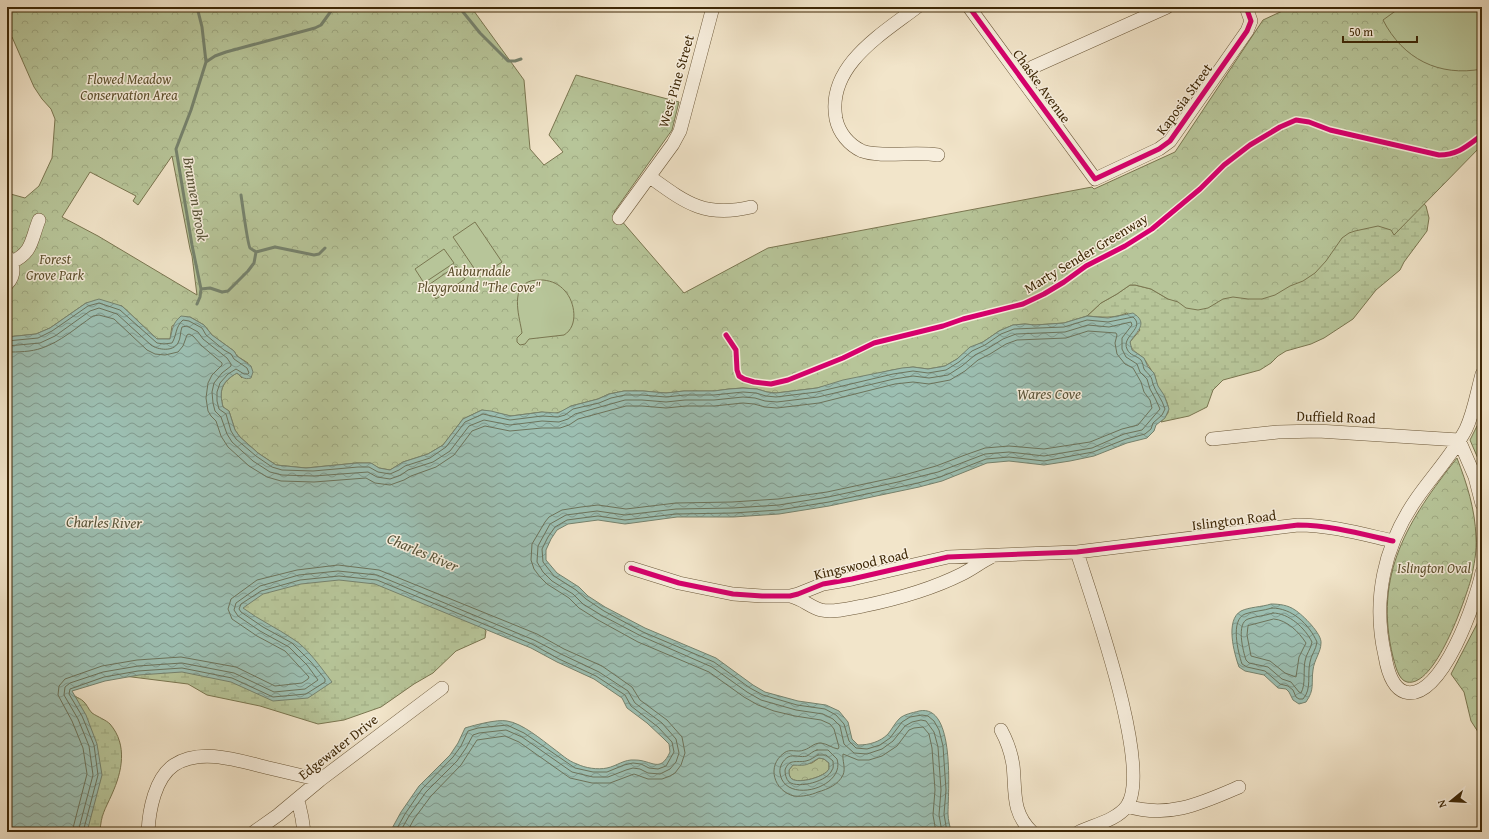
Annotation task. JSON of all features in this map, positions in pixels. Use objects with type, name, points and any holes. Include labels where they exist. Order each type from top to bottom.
[{"type":"street","name":"West Pine Street","points":[[619,218],[650,177],[673,144],[680,131],[713,7]]},
{"type":"street","points":[[917,7],[871,42],[853,60],[845,72],[837,91],[835,103],[836,115],[839,127],[845,138],[853,146],[863,151],[880,153],[924,153],[938,155]]},
{"type":"street","name":"Chaske Avenue","points":[[969,7],[1095,179]]},
{"type":"street","points":[[1020,76],[1033,68],[1167,7]]},
{"type":"street","name":"Kaposia Street","points":[[1095,179],[1159,149],[1170,141],[1247,31],[1251,21],[1246,7]]},
{"type":"street","points":[[650,177],[686,202],[699,207],[727,211],[751,207]]},
{"type":"street","points":[[7,284],[12,275],[13,269],[9,259],[26,253],[32,243],[39,220]]},
{"type":"street","points":[[1482,374],[1471,417],[1459,440],[1416,498],[1399,527],[1393,541],[1380,586],[1380,630],[1384,656],[1390,675],[1401,690],[1407,692],[1416,691],[1427,685],[1437,676],[1467,620],[1482,572]]},
{"type":"street","name":"Duffield Road","points":[[1212,439],[1278,432],[1318,431],[1459,440]]},
{"type":"street","points":[[1459,440],[1475,478],[1482,504]]},
{"type":"street","name":"Islington Road","points":[[1077,552],[1298,525],[1313,525],[1331,528],[1393,541]]},
{"type":"street","points":[[1077,552],[1106,644],[1126,719],[1132,756],[1133,777],[1133,789],[1127,806],[1116,816],[1079,832]]},
{"type":"street","name":"Kingswood Road","points":[[790,596],[823,584],[852,579],[948,557],[1077,552]]},
{"type":"street","name":"Kingswood Road","points":[[631,568],[679,583],[733,594],[790,596],[799,598],[820,610],[830,610],[888,601],[907,596],[963,574],[992,556]]},
{"type":"street","name":"Edgewater Drive","points":[[254,832],[298,800],[320,780],[442,688]]},
{"type":"street","points":[[1001,730],[1011,753],[1018,811],[1025,826],[1032,832]]},
{"type":"street","points":[[148,832],[157,789],[164,776],[173,766],[186,759],[214,756],[320,780]]},
{"type":"street","points":[[1127,806],[1149,811],[1187,807],[1239,787]]},
{"type":"street","points":[[298,800],[304,832]]},
{"type":"green space","name":"Auburndale Playground \"The Cove\"","points":[[7,7],[471,7],[524,80],[530,149],[544,165],[563,152],[549,135],[576,75],[679,102],[672,130],[614,212],[684,293],[768,248],[1092,187],[1094,189],[1175,152],[1263,20],[1291,7],[1482,7],[1482,145],[1394,235],[1391,230],[1378,226],[1349,233],[1342,238],[1326,261],[1315,273],[1303,281],[1290,286],[1275,295],[1262,299],[1233,297],[1223,299],[1208,308],[1198,310],[1186,308],[1178,302],[1168,299],[1151,289],[1130,285],[1101,303],[1087,316],[1064,323],[1013,325],[999,331],[983,342],[970,348],[957,359],[945,366],[928,369],[913,367],[892,370],[817,388],[776,393],[743,388],[666,393],[624,391],[571,406],[563,411],[553,414],[542,412],[511,416],[482,410],[463,419],[443,445],[428,454],[403,462],[390,470],[379,468],[370,463],[306,468],[276,465],[258,453],[240,437],[235,430],[229,411],[223,407],[221,392],[227,381],[235,374],[237,373],[242,378],[248,363],[237,356],[234,351],[212,335],[204,325],[190,317],[172,326],[170,339],[157,339],[122,306],[86,303],[50,328],[36,334],[7,337],[7,193],[25,198],[39,186],[52,158],[55,119],[51,109],[34,87],[12,37],[10,36],[7,38]],"holes":[[[172,156],[190,249],[197,295],[98,236],[62,217],[90,172],[136,196],[133,201],[138,205]]]},
{"type":"green space","points":[[1401,7],[1482,7],[1482,69],[1466,71],[1451,70],[1424,62],[1412,55],[1391,34],[1383,20]]},
{"type":"green space","points":[[1419,198],[1426,206],[1429,218],[1427,231],[1404,262],[1400,270],[1376,290],[1353,319],[1324,338],[1311,344],[1286,351],[1260,370],[1223,380],[1213,390],[1207,407],[1189,416],[1161,422],[1168,413],[1168,405],[1157,385],[1155,376],[1145,360],[1133,350],[1130,345],[1130,342],[1140,330],[1127,313],[1112,317],[1087,316],[1101,303],[1130,285],[1151,289],[1168,299]]},
{"type":"green space","points":[[475,222],[502,262],[480,277],[453,237]]},
{"type":"green space","points":[[444,249],[454,263],[424,283],[415,269]]},
{"type":"green space","points":[[456,266],[465,279],[436,299],[427,286]]},
{"type":"green space","points":[[533,280],[543,280],[558,285],[568,296],[573,307],[574,314],[572,326],[564,335],[529,339],[525,344],[520,345],[517,342],[517,338],[522,333],[518,313],[519,291],[522,286],[528,282]]},
{"type":"green space","points":[[1482,412],[1482,468],[1470,440],[1480,420]]},
{"type":"green space","name":"Islington Oval","points":[[1457,458],[1467,487],[1474,516],[1476,548],[1472,574],[1462,605],[1438,658],[1428,671],[1418,680],[1407,682],[1401,678],[1396,667],[1388,627],[1388,600],[1392,574],[1399,550],[1410,526],[1439,481]]},
{"type":"green space","points":[[276,578],[378,579],[483,627],[486,631],[485,638],[456,651],[433,673],[381,707],[344,720],[318,724],[260,706],[207,695],[188,684],[124,676]]},
{"type":"green space","points":[[1482,608],[1482,738],[1471,721],[1464,692],[1451,674],[1477,624]]},
{"type":"green space","points":[[75,696],[84,702],[92,713],[110,724],[116,732],[122,759],[116,786],[102,816],[100,832],[29,832],[63,705]]},
{"type":"green space","points":[[819,758],[824,759],[829,763],[829,769],[823,775],[800,781],[790,777],[789,770],[793,765],[812,763]]},
{"type":"water","points":[[99,299],[122,306],[157,339],[170,339],[174,324],[181,316],[190,317],[204,325],[212,335],[251,366],[253,372],[251,378],[249,379],[243,378],[237,373],[224,383],[222,387],[221,396],[223,407],[229,411],[235,430],[240,437],[258,453],[276,465],[306,468],[371,463],[379,468],[390,470],[403,462],[428,454],[443,445],[463,419],[482,410],[511,416],[542,412],[558,413],[571,406],[624,391],[666,393],[743,388],[776,393],[817,388],[843,380],[902,368],[913,367],[928,369],[945,366],[957,359],[970,347],[983,342],[999,331],[1013,325],[1064,323],[1087,316],[1108,318],[1133,313],[1138,317],[1141,324],[1130,342],[1132,350],[1144,358],[1148,367],[1154,373],[1158,386],[1164,395],[1169,409],[1165,418],[1156,425],[1154,431],[1147,438],[1127,443],[1094,456],[1044,465],[1009,461],[987,463],[942,481],[919,487],[829,506],[779,514],[733,517],[677,517],[625,524],[598,520],[568,524],[557,530],[551,539],[546,550],[546,560],[557,573],[579,587],[588,596],[605,607],[645,628],[716,658],[765,692],[798,701],[826,705],[839,711],[848,722],[852,739],[858,745],[870,744],[878,741],[888,734],[901,717],[919,711],[931,712],[939,721],[944,735],[947,752],[949,771],[948,816],[951,832],[390,832],[401,812],[419,786],[450,755],[465,728],[498,721],[513,722],[532,732],[571,761],[584,767],[596,769],[607,768],[631,760],[655,764],[663,763],[670,752],[669,744],[647,723],[627,708],[622,698],[594,679],[531,648],[375,584],[339,580],[301,584],[263,594],[243,608],[304,647],[332,682],[308,698],[273,701],[231,682],[182,672],[139,675],[105,681],[72,691],[86,715],[97,744],[102,775],[87,832],[7,832],[7,337],[36,334],[50,328],[86,303]],"holes":[[[819,758],[824,759],[829,763],[829,769],[823,775],[800,781],[792,779],[789,775],[789,770],[793,765],[804,765],[809,764]]]},
{"type":"water","points":[[1271,604],[1283,605],[1295,610],[1311,625],[1320,639],[1320,650],[1312,675],[1312,690],[1306,702],[1299,704],[1293,700],[1286,689],[1278,688],[1264,675],[1245,671],[1239,667],[1232,637],[1233,622],[1236,615],[1244,610]]},
{"type":"waterway","name":"Brunnen Brook","points":[[197,7],[202,27],[206,62],[191,110],[176,149],[201,289],[197,304]]},
{"type":"waterway","points":[[206,62],[215,56],[226,52],[315,28],[321,25],[334,7]]},
{"type":"waterway","points":[[459,7],[480,33],[508,61],[521,59]]},
{"type":"waterway","points":[[241,195],[249,245],[250,248],[256,252]]},
{"type":"waterway","points":[[201,289],[210,288],[222,292],[228,291],[254,263],[256,252],[275,247],[314,255],[319,254],[325,248]]},
{"type":"cycle path","points":[[969,7],[1095,179],[1159,149],[1170,141],[1247,31],[1251,21],[1246,7]]},
{"type":"cycle path","name":"Marty Sender Greenway","points":[[726,335],[736,350],[737,370],[739,376],[754,382],[771,384],[788,380],[843,358],[874,343],[1023,304],[1044,294],[1086,266],[1125,246],[1152,229],[1200,189],[1224,165],[1250,145],[1280,127],[1296,120],[1309,122],[1330,130],[1439,155],[1457,152],[1482,135]]},
{"type":"cycle path","points":[[631,568],[679,583],[733,594],[790,596],[823,584],[852,579],[948,557],[1077,552],[1298,525],[1334,528],[1393,541]]},
{"type":"park label","name":"Flowed Meadow Conservation Area","points":[[129,88]]},
{"type":"park label","name":"Forest Grove Park","points":[[55,268]]},
{"type":"water label","name":"Wares Cove","points":[[1049,393]]},
{"type":"water label","name":"Charles River","points":[[104,522]]},
{"type":"water label","name":"Charles River","points":[[423,552]]}]
